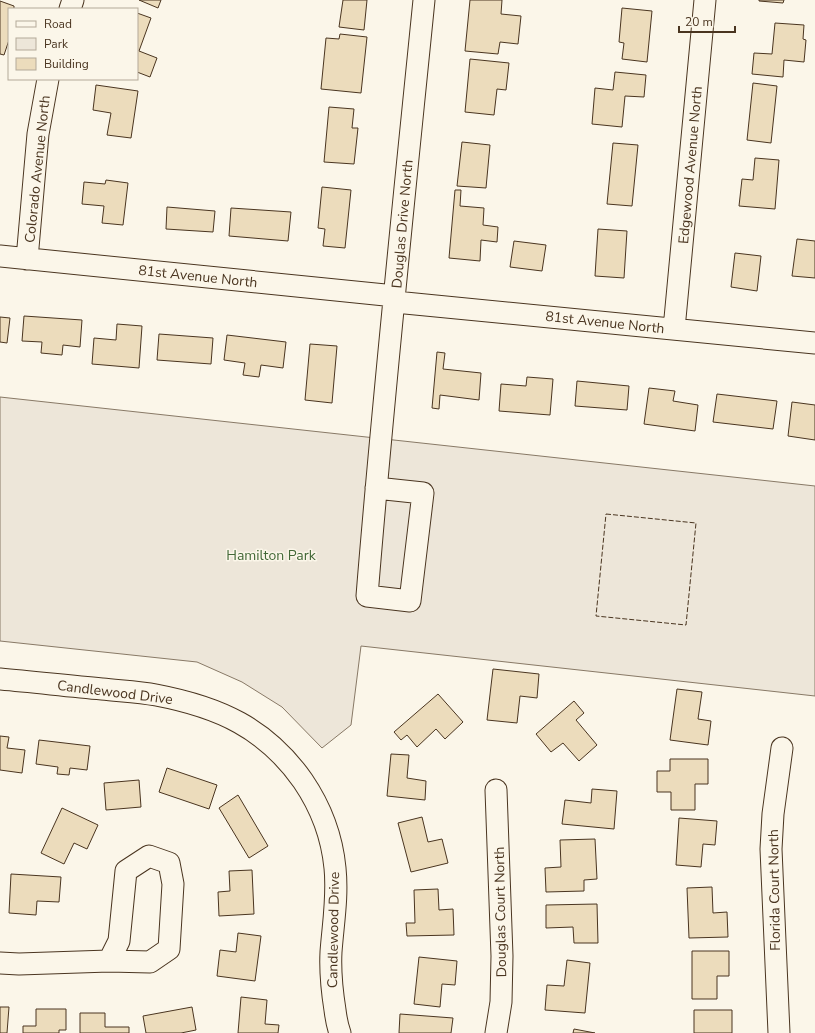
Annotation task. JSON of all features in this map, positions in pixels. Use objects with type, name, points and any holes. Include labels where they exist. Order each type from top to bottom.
[{"type":"street","name":"Douglas Drive North","points":[[376,488],[423,493],[410,601],[367,596],[379,448],[424,0]]},
{"type":"street","name":"Edgewood Avenue North","points":[[674,329],[705,0]]},
{"type":"street","name":"Colorado Avenue North","points":[[27,259],[38,134],[48,80]]},
{"type":"street","name":"81st Avenue North","points":[[0,256],[815,343]]},
{"type":"street","name":"Candlewood Drive","points":[[0,679],[155,695],[198,704],[225,714],[271,744],[292,766],[312,795],[327,830],[335,867],[336,905],[331,954],[332,992],[340,1033]]},
{"type":"street","name":"Florida Court North","points":[[780,1033],[771,849],[773,814],[782,748]]},
{"type":"street","name":"Douglas Court North","points":[[496,790],[502,956],[501,1002],[496,1033]]},
{"type":"street","points":[[0,963],[19,964],[109,961],[150,962],[169,949],[174,884],[168,863],[149,856],[126,871],[119,941],[109,961]]},
{"type":"green space","name":"Hamilton Park","points":[[0,397],[815,486],[815,696],[361,646],[351,725],[322,748],[282,707],[242,682],[197,662],[0,641]]},
{"type":"building","points":[[139,0],[161,0],[158,8]]},
{"type":"building","points":[[343,0],[367,0],[364,30],[339,27]]},
{"type":"building","points":[[470,0],[502,0],[501,14],[521,16],[518,44],[500,42],[498,54],[465,51]]},
{"type":"building","points":[[759,0],[784,0],[783,3]]},
{"type":"building","points":[[0,1],[14,6],[14,8],[8,8],[8,43],[4,55],[0,54]]},
{"type":"building","points":[[622,8],[652,11],[647,62],[622,59],[624,43],[619,42]]},
{"type":"building","points":[[138,13],[151,18],[139,51],[157,58],[150,77],[138,72]]},
{"type":"building","points":[[775,23],[804,25],[803,39],[806,40],[804,62],[784,60],[783,77],[752,74],[754,53],[772,54]]},
{"type":"building","points":[[340,34],[367,37],[361,93],[321,89],[326,38],[339,39]]},
{"type":"building","points":[[470,59],[509,63],[506,90],[497,89],[494,115],[465,112]]},
{"type":"building","points":[[615,72],[646,75],[644,97],[625,96],[622,127],[592,124],[595,88],[613,90]]},
{"type":"building","points":[[753,83],[777,86],[771,143],[747,140]]},
{"type":"building","points":[[96,85],[138,91],[131,138],[107,135],[111,113],[93,110]]},
{"type":"building","points":[[329,107],[354,109],[352,128],[358,128],[354,164],[324,162]]},
{"type":"building","points":[[462,142],[490,145],[486,188],[457,186]]},
{"type":"building","points":[[613,143],[638,145],[632,206],[607,204]]},
{"type":"building","points":[[755,158],[779,160],[775,209],[739,206],[742,179],[753,180]]},
{"type":"building","points":[[106,180],[128,183],[123,225],[102,223],[104,206],[82,204],[84,182],[105,184]]},
{"type":"building","points":[[322,187],[351,190],[345,248],[323,246],[325,229],[318,228]]},
{"type":"building","points":[[455,190],[461,190],[460,206],[484,208],[483,225],[498,227],[497,242],[481,240],[480,261],[449,258]]},
{"type":"building","points":[[167,207],[215,211],[213,232],[166,229]]},
{"type":"building","points":[[231,208],[291,212],[288,241],[229,236]]},
{"type":"building","points":[[598,229],[627,231],[624,278],[595,276]]},
{"type":"building","points":[[797,239],[815,241],[815,278],[792,276]]},
{"type":"building","points":[[514,241],[546,245],[542,271],[510,267]]},
{"type":"building","points":[[735,253],[761,256],[757,291],[731,287]]},
{"type":"building","points":[[24,316],[82,320],[80,347],[63,345],[62,355],[41,353],[42,342],[22,341]]},
{"type":"building","points":[[0,317],[10,318],[7,343],[0,342]]},
{"type":"building","points":[[117,324],[142,326],[139,368],[92,364],[94,338],[116,340]]},
{"type":"building","points":[[159,334],[213,338],[211,364],[157,360]]},
{"type":"building","points":[[227,335],[286,342],[283,368],[261,365],[259,377],[243,375],[245,363],[224,360]]},
{"type":"building","points":[[310,344],[337,346],[332,403],[305,400]]},
{"type":"building","points":[[437,352],[445,353],[443,369],[481,373],[479,400],[440,395],[439,409],[432,408]]},
{"type":"building","points":[[527,377],[553,379],[550,415],[499,411],[501,384],[526,386]]},
{"type":"building","points":[[577,381],[629,386],[627,410],[575,406]]},
{"type":"building","points":[[649,388],[675,391],[673,401],[698,405],[695,431],[644,424]]},
{"type":"building","points":[[717,394],[777,401],[773,429],[713,422]]},
{"type":"building","points":[[792,402],[815,405],[815,440],[788,436]]},
{"type":"building","points":[[493,669],[539,674],[537,698],[520,696],[517,723],[487,720]]},
{"type":"building","points":[[677,689],[702,692],[698,719],[711,721],[708,745],[670,740]]},
{"type":"building","points":[[438,694],[463,722],[445,739],[436,729],[417,747],[407,735],[401,740],[394,732]]},
{"type":"building","points":[[574,701],[584,713],[576,720],[597,745],[579,761],[563,743],[551,752],[536,734]]},
{"type":"building","points":[[0,736],[9,737],[7,748],[25,750],[22,773],[0,770]]},
{"type":"building","points":[[39,740],[90,746],[87,770],[70,768],[69,775],[57,774],[58,767],[36,764]]},
{"type":"building","points":[[391,754],[409,755],[407,778],[426,781],[425,800],[387,796]]},
{"type":"building","points":[[670,759],[708,759],[708,784],[695,784],[695,810],[671,810],[671,792],[657,792],[657,771],[670,771]]},
{"type":"building","points":[[167,768],[217,785],[209,809],[159,792]]},
{"type":"building","points":[[139,780],[141,807],[106,810],[104,783]]},
{"type":"building","points":[[592,789],[617,791],[614,829],[562,824],[565,800],[591,803]]},
{"type":"building","points":[[238,795],[268,846],[249,858],[219,808]]},
{"type":"building","points":[[62,808],[98,825],[87,849],[74,843],[64,864],[41,853]]},
{"type":"building","points":[[422,817],[428,842],[442,839],[448,863],[411,872],[398,823]]},
{"type":"building","points":[[679,818],[717,821],[715,845],[703,844],[701,867],[676,865]]},
{"type":"building","points":[[595,839],[597,879],[584,880],[584,891],[546,892],[545,868],[561,867],[560,840]]},
{"type":"building","points":[[252,870],[254,914],[219,916],[218,892],[230,891],[229,871]]},
{"type":"building","points":[[11,874],[61,877],[59,902],[37,901],[36,915],[9,913]]},
{"type":"building","points":[[712,887],[713,913],[727,912],[728,937],[689,938],[687,888]]},
{"type":"building","points":[[438,889],[439,910],[453,909],[454,935],[407,936],[406,923],[415,923],[414,890]]},
{"type":"building","points":[[597,904],[598,943],[574,943],[573,927],[546,928],[546,905]]},
{"type":"building","points":[[238,933],[261,936],[255,981],[217,976],[220,950],[236,952]]},
{"type":"building","points":[[692,951],[729,951],[729,976],[717,976],[717,999],[692,999]]},
{"type":"building","points":[[419,957],[457,961],[455,985],[442,984],[440,1007],[414,1004]]},
{"type":"building","points":[[567,960],[590,963],[585,1013],[545,1010],[547,985],[564,986]]},
{"type":"building","points":[[241,997],[267,1000],[265,1024],[279,1025],[278,1033],[238,1033]]},
{"type":"building","points":[[0,1007],[9,1007],[7,1033],[0,1033]]},
{"type":"building","points":[[192,1007],[196,1030],[181,1033],[146,1033],[143,1016]]},
{"type":"building","points":[[36,1009],[66,1009],[66,1030],[59,1030],[59,1033],[23,1033],[23,1026],[36,1026]]},
{"type":"building","points":[[694,1010],[732,1010],[732,1033],[694,1033]]},
{"type":"building","points":[[80,1013],[105,1013],[105,1027],[129,1027],[129,1033],[80,1033]]},
{"type":"building","points":[[400,1014],[453,1018],[451,1033],[399,1033]]},
{"type":"building","points":[[574,1029],[595,1033],[573,1033]]},
{"type":"fence","points":[[606,514],[696,523],[686,625],[596,616],[606,514]]}]
